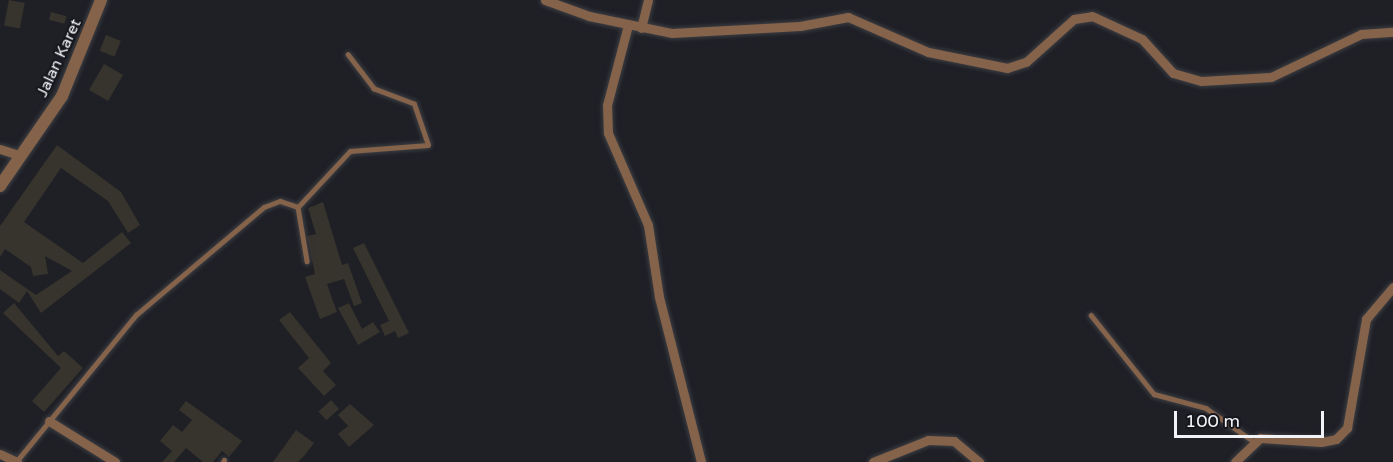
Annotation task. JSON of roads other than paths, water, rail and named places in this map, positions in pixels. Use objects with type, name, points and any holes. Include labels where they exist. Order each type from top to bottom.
[{"type":"street","name":"Jalan Karet","points":[[0,186],[62,96],[101,0]]},
{"type":"street","points":[[545,0],[628,26],[691,34],[800,26],[848,17],[928,52],[1007,68],[1026,62],[1068,23],[1086,15],[1142,39],[1180,77],[1201,81],[1271,77],[1361,34],[1393,32]]},
{"type":"street","points":[[641,28],[648,0]]},
{"type":"street","points":[[628,26],[607,105],[608,133],[648,225],[659,297],[701,462]]},
{"type":"street","points":[[0,148],[21,156]]},
{"type":"street","points":[[1235,462],[1253,441],[1321,442],[1336,439],[1347,428],[1366,319],[1393,287]]},
{"type":"street","points":[[49,421],[115,462]]},
{"type":"street","points":[[873,462],[928,440],[954,441],[979,462]]},
{"type":"street","points":[[0,454],[17,462]]},
{"type":"lane","points":[[298,207],[350,151],[428,145],[414,104],[374,89],[348,55]]},
{"type":"lane","points":[[17,462],[136,315],[264,207],[280,201],[298,207]]},
{"type":"lane","points":[[298,207],[307,261]]},
{"type":"lane","points":[[1090,315],[1154,394],[1206,408],[1253,441]]}]
